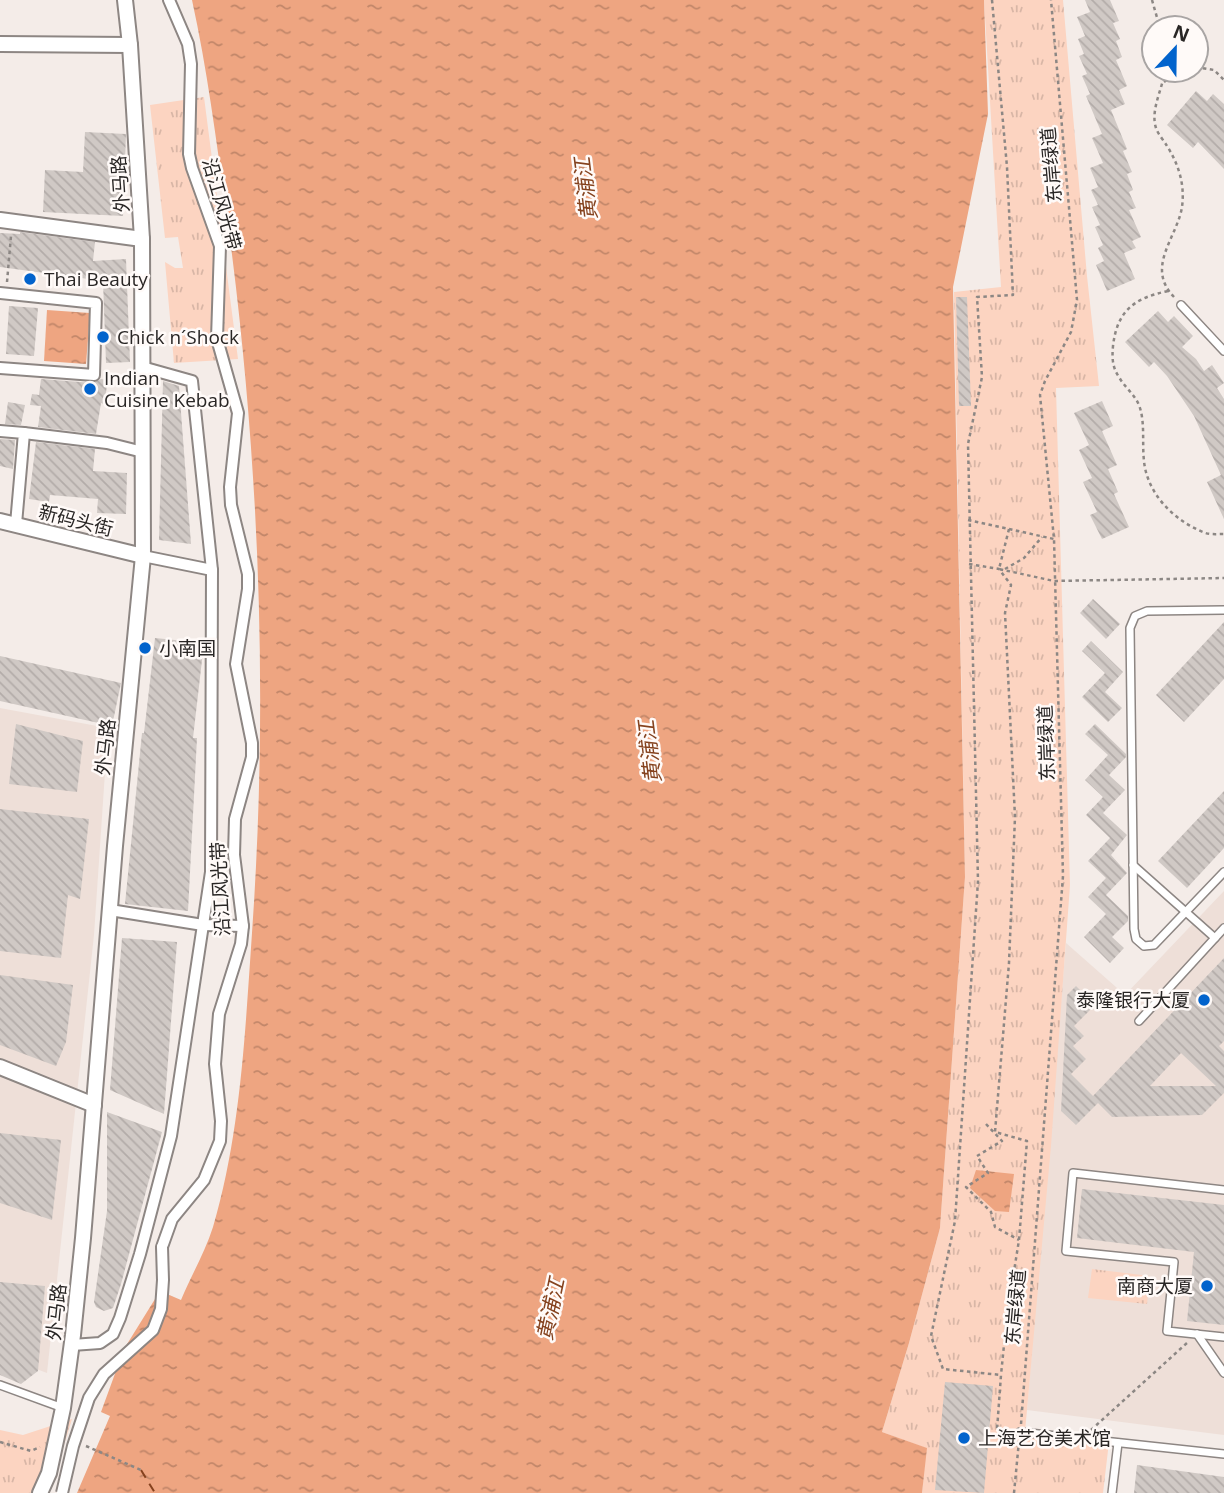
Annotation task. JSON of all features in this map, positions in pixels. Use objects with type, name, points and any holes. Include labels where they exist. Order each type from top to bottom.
[{"type":"street","name":"外马路","points":[[40,1493],[48,1473],[63,1408],[72,1345],[143,556],[142,239],[125,0]]},
{"type":"street","name":"沿江风光带","points":[[62,1493],[73,1446],[89,1398],[104,1374],[153,1330],[161,1308],[162,1247],[172,1219],[204,1180],[220,1141],[221,1121],[215,1064],[219,1014],[241,944],[243,926],[234,855],[235,819],[252,757],[252,743],[236,664],[248,589],[248,574],[231,505],[230,487],[239,413],[217,339],[220,246],[189,154],[191,64],[188,44],[169,0]]},
{"type":"street","points":[[0,44],[130,45]]},
{"type":"street","points":[[6,221],[142,239]]},
{"type":"street","points":[[0,368],[94,375],[96,303],[3,293]]},
{"type":"street","points":[[72,1345],[100,1343],[113,1334],[140,1254],[171,1136],[211,873],[212,570],[192,381],[142,367]]},
{"type":"street","points":[[0,431],[107,443],[144,452]]},
{"type":"street","points":[[16,524],[24,433]]},
{"type":"street","name":"新码头街","points":[[0,521],[143,556]]},
{"type":"street","points":[[143,556],[212,570]]},
{"type":"street","points":[[110,910],[203,925],[243,926]]},
{"type":"street","points":[[0,1067],[94,1105]]},
{"type":"lane","points":[[1181,305],[1224,351]]},
{"type":"lane","points":[[1224,610],[1147,611],[1135,617],[1130,628],[1136,939],[1144,946],[1154,945],[1224,872]]},
{"type":"lane","points":[[1133,865],[1214,938]]},
{"type":"lane","points":[[1139,1021],[1224,928]]},
{"type":"lane","points":[[1224,1189],[1073,1173],[1066,1251],[1174,1262],[1167,1331],[1224,1337]]},
{"type":"lane","points":[[1197,1334],[1224,1373]]},
{"type":"lane","points":[[0,1385],[63,1408]]},
{"type":"lane","points":[[1020,1432],[1224,1454]]},
{"type":"lane","points":[[1112,1493],[1118,1443]]},
{"type":"path","points":[[992,0],[1007,167],[1013,295],[977,297],[982,377],[968,444],[968,520],[978,881],[955,1221],[930,1336],[943,1369],[1000,1375]]},
{"type":"path","name":"东岸绿道","points":[[1014,1493],[1063,876],[1054,539],[1040,395],[1071,332],[1077,300],[1051,0]]},
{"type":"path","points":[[1210,70],[1224,80]]},
{"type":"path","points":[[1163,84],[1155,113],[1156,128],[1178,166],[1183,191],[1181,211],[1163,256],[1164,277],[1168,291],[1181,305]]},
{"type":"path","points":[[3,293],[6,221]]},
{"type":"path","points":[[1168,291],[1135,302],[1122,314],[1114,335],[1112,360],[1118,377],[1136,398],[1141,411],[1144,464],[1152,491],[1186,523],[1205,533],[1224,534]]},
{"type":"path","points":[[968,520],[1054,539]]},
{"type":"path","points":[[1009,529],[1001,569],[1011,585],[1005,613],[1015,817],[1009,963],[995,1132],[1027,1141],[1018,1240],[1000,1375],[997,1430],[1020,1432]]},
{"type":"path","points":[[1001,569],[1024,558],[1042,537]]},
{"type":"path","points":[[969,564],[1054,581],[1224,578]]},
{"type":"path","points":[[986,1124],[1002,1141],[978,1156],[988,1173],[966,1187],[991,1212],[995,1227],[1018,1240]]},
{"type":"path","points":[[1081,1439],[1197,1334]]},
{"type":"path","points":[[0,1442],[31,1451],[43,1446]]},
{"type":"path","points":[[81,1444],[141,1470]]},
{"type":"shaded area","points":[[0,708],[108,728],[94,935],[47,1373],[0,1355]]},
{"type":"shaded area","points":[[1224,891],[1224,1435],[1027,1410],[1066,943],[1125,995]]},
{"type":"green space","points":[[984,0],[1063,0],[1099,386],[1056,388],[1070,885],[1051,1146],[1025,1432],[1109,1442],[1103,1493],[922,1493],[926,1448],[882,1432],[940,1228],[965,877],[954,292],[1001,287]]},
{"type":"green space","points":[[204,97],[238,359],[174,363],[165,262],[175,268],[183,268],[178,237],[165,238],[150,105]]},
{"type":"green space","points":[[1092,1269],[1150,1276],[1147,1304],[1088,1298]]},
{"type":"green space","points":[[72,1419],[49,1493],[0,1493],[0,1430],[23,1435]]},
{"type":"water","name":"黄浦江","points":[[192,0],[984,0],[988,114],[953,287],[965,877],[940,1228],[882,1432],[927,1448],[922,1493],[77,1493],[110,1416],[101,1412],[124,1349],[160,1291],[181,1300],[210,1236],[230,1155],[236,1118],[247,1007],[260,752],[258,570],[237,299],[207,78]]},
{"type":"water","points":[[47,310],[90,313],[86,364],[44,361]]},
{"type":"water","points":[[976,1170],[1014,1174],[1009,1212],[995,1211],[970,1188]]},
{"type":"building","points":[[1085,0],[1110,0],[1119,21],[1113,23],[1120,39],[1116,41],[1122,57],[1116,60],[1127,86],[1119,90],[1125,104],[1111,110],[1127,149],[1123,151],[1132,172],[1127,174],[1133,190],[1129,192],[1136,208],[1129,210],[1141,237],[1132,241],[1136,248],[1124,253],[1135,279],[1107,291],[1096,265],[1104,261],[1098,248],[1103,245],[1095,227],[1100,225],[1092,207],[1098,205],[1091,190],[1098,187],[1090,168],[1103,163],[1092,138],[1102,134],[1086,96],[1090,94],[1082,76],[1087,74],[1079,56],[1084,54],[1078,39],[1085,36],[1077,17],[1090,12]]},
{"type":"building","points":[[1196,91],[1207,101],[1213,94],[1224,104],[1224,169],[1198,142],[1193,148],[1167,125]]},
{"type":"building","points":[[85,132],[126,134],[123,216],[43,212],[45,170],[83,172]]},
{"type":"building","points":[[20,232],[95,242],[93,261],[126,259],[130,362],[106,363],[103,281],[0,267],[0,233]]},
{"type":"building","points":[[956,297],[967,297],[971,406],[959,406]]},
{"type":"building","points":[[9,306],[38,308],[34,356],[6,354]]},
{"type":"building","points":[[1158,311],[1168,322],[1174,316],[1193,336],[1182,347],[1196,359],[1204,371],[1212,365],[1224,383],[1217,388],[1224,399],[1224,519],[1207,482],[1221,475],[1194,416],[1167,376],[1154,362],[1149,367],[1125,342]]},
{"type":"building","points":[[41,379],[93,383],[101,379],[108,380],[96,434],[38,427],[41,406],[30,405],[32,394],[39,395]]},
{"type":"building","points":[[163,381],[179,386],[191,544],[159,540]]},
{"type":"building","points":[[1102,401],[1113,426],[1102,431],[1117,465],[1108,469],[1118,492],[1114,494],[1129,527],[1102,539],[1090,515],[1097,512],[1083,482],[1092,478],[1079,450],[1089,445],[1074,413]]},
{"type":"building","points":[[8,402],[25,405],[21,425],[5,424]]},
{"type":"building","points":[[0,439],[15,440],[13,469],[0,466]]},
{"type":"building","points":[[36,442],[95,449],[93,471],[127,473],[126,514],[97,513],[98,499],[50,495],[49,502],[29,499]]},
{"type":"building","points":[[1093,599],[1120,624],[1106,639],[1080,613]]},
{"type":"building","points":[[1224,622],[1224,679],[1184,722],[1156,695]]},
{"type":"building","points":[[155,638],[204,643],[193,738],[197,738],[188,911],[125,904],[142,733]]},
{"type":"building","points":[[1091,641],[1123,672],[1105,692],[1122,708],[1108,722],[1082,697],[1105,673],[1082,651]]},
{"type":"building","points":[[0,656],[121,683],[112,726],[0,701]]},
{"type":"building","points":[[16,724],[83,741],[77,792],[9,784]]},
{"type":"building","points":[[1095,724],[1126,754],[1109,775],[1125,790],[1103,813],[1127,835],[1111,855],[1127,873],[1106,895],[1128,916],[1128,921],[1112,937],[1124,948],[1110,963],[1084,937],[1106,914],[1088,897],[1106,878],[1088,861],[1110,838],[1086,815],[1103,797],[1085,780],[1108,755],[1085,734]]},
{"type":"building","points":[[1224,791],[1224,848],[1187,888],[1158,861]]},
{"type":"building","points":[[0,809],[89,819],[80,899],[68,895],[61,958],[0,951]]},
{"type":"building","points":[[122,938],[177,942],[164,1114],[110,1090]]},
{"type":"building","name":"泰隆银行大厦","points":[[1224,958],[1224,1041],[1219,1046],[1224,1051],[1224,1093],[1202,1115],[1112,1117],[1098,1103],[1076,1125],[1061,1111],[1067,995],[1076,986],[1095,1005],[1074,1026],[1084,1036],[1073,1046],[1086,1059],[1071,1074],[1093,1096]],"holes":[[[1181,1053],[1216,1086],[1150,1086]]]},
{"type":"building","points":[[0,975],[73,985],[66,1042],[56,1066],[0,1045]]},
{"type":"building","points":[[107,1112],[162,1132],[121,1284],[113,1308],[104,1311],[96,1307],[94,1302],[107,1211]]},
{"type":"building","points":[[0,1133],[61,1140],[52,1220],[0,1203]]},
{"type":"building","name":"南商大厦","points":[[1082,1189],[1224,1205],[1224,1325],[1187,1321],[1194,1252],[1077,1238]]},
{"type":"building","points":[[0,1282],[45,1286],[38,1371],[21,1384],[0,1375]]},
{"type":"building","name":"上海艺仓美术馆","points":[[945,1382],[993,1386],[984,1493],[935,1490]]},
{"type":"building","points":[[1137,1465],[1224,1477],[1224,1493],[1134,1493]]},
{"type":"ferry route","points":[[141,1470],[155,1493]]},
{"type":"place","name":"Thai Beauty","points":[[30,279]]},
{"type":"place","name":"Chick n´Shock","points":[[103,337]]},
{"type":"place","name":"Indian Cuisine Kebab","points":[[90,389]]},
{"type":"place","name":"小南国","points":[[145,648]]},
{"type":"place","name":"泰隆银行大厦","points":[[1204,1000]]},
{"type":"place","name":"南商大厦","points":[[1207,1286]]},
{"type":"place","name":"上海艺仓美术馆","points":[[964,1438]]}]
